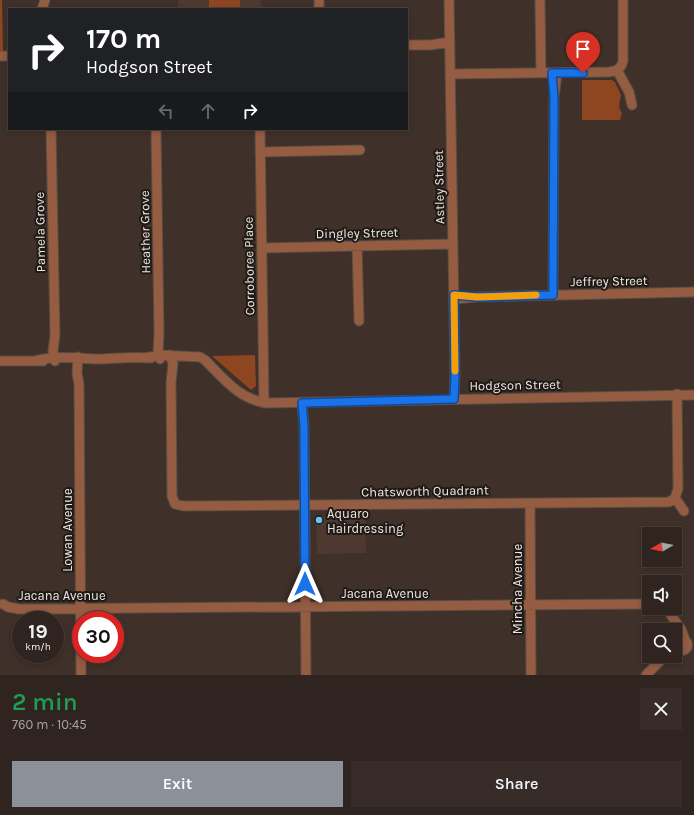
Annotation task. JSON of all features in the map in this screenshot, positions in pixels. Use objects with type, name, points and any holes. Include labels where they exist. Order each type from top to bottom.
[{"type":"street","name":"Astley Street","points":[[449,0],[456,399]]},
{"type":"street","points":[[540,0],[541,73]]},
{"type":"street","points":[[450,74],[609,72],[617,70],[620,68],[623,61],[623,0]]},
{"type":"street","points":[[408,45],[450,44]]},
{"type":"street","points":[[617,70],[630,92],[632,105]]},
{"type":"street","points":[[553,295],[554,73]]},
{"type":"street","name":"Pamela Grove","points":[[51,130],[55,359]]},
{"type":"street","name":"Heather Grove","points":[[156,130],[160,334],[164,357]]},
{"type":"street","name":"Corroboree Place","points":[[260,130],[264,403]]},
{"type":"street","points":[[260,152],[360,150]]},
{"type":"street","name":"Dingley Street","points":[[262,248],[453,244]]},
{"type":"street","points":[[357,246],[359,321]]},
{"type":"street","name":"Jeffrey Street","points":[[454,297],[694,292]]},
{"type":"street","name":"Chatsworth Quadrant","points":[[164,357],[173,364],[170,382],[171,507],[666,503],[675,498]]},
{"type":"street","name":"Hodgson Street","points":[[0,361],[197,357],[202,358],[241,394],[251,400],[264,403],[677,394],[694,395]]},
{"type":"street","name":"Lowan Avenue","points":[[78,360],[81,675]]},
{"type":"street","points":[[677,394],[678,489],[675,498],[684,511]]},
{"type":"street","points":[[304,403],[306,675]]},
{"type":"street","name":"Mincha Avenue","points":[[530,503],[531,675]]},
{"type":"street","name":"Jacana Avenue","points":[[3,604],[8,607],[19,609],[642,604]]},
{"type":"street","points":[[682,646],[694,652]]},
{"type":"street","points":[[646,675],[659,663]]},
{"type":"shaded area","points":[[0,0],[2,0],[3,53],[0,53]]},
{"type":"shaded area","points":[[178,0],[261,0],[261,8],[178,8]]},
{"type":"shaded area","points":[[209,0],[240,0],[240,8],[209,8]]},
{"type":"shaded area","points":[[582,80],[612,80],[615,82],[621,95],[619,106],[622,113],[620,120],[582,120]]},
{"type":"shaded area","points":[[255,355],[256,386],[251,390],[212,356]]},
{"type":"shaded area","points":[[316,516],[365,516],[366,553],[317,554]]},
{"type":"slow traffic","points":[[455,371],[454,295],[477,297],[536,295]]},
{"type":"place","name":"Aquaro Hairdressing","points":[[319,520]]},
{"type":"route","points":[[305,584],[304,426],[302,403],[454,399],[454,295],[477,297],[553,295],[554,98],[552,73],[583,73]]}]
